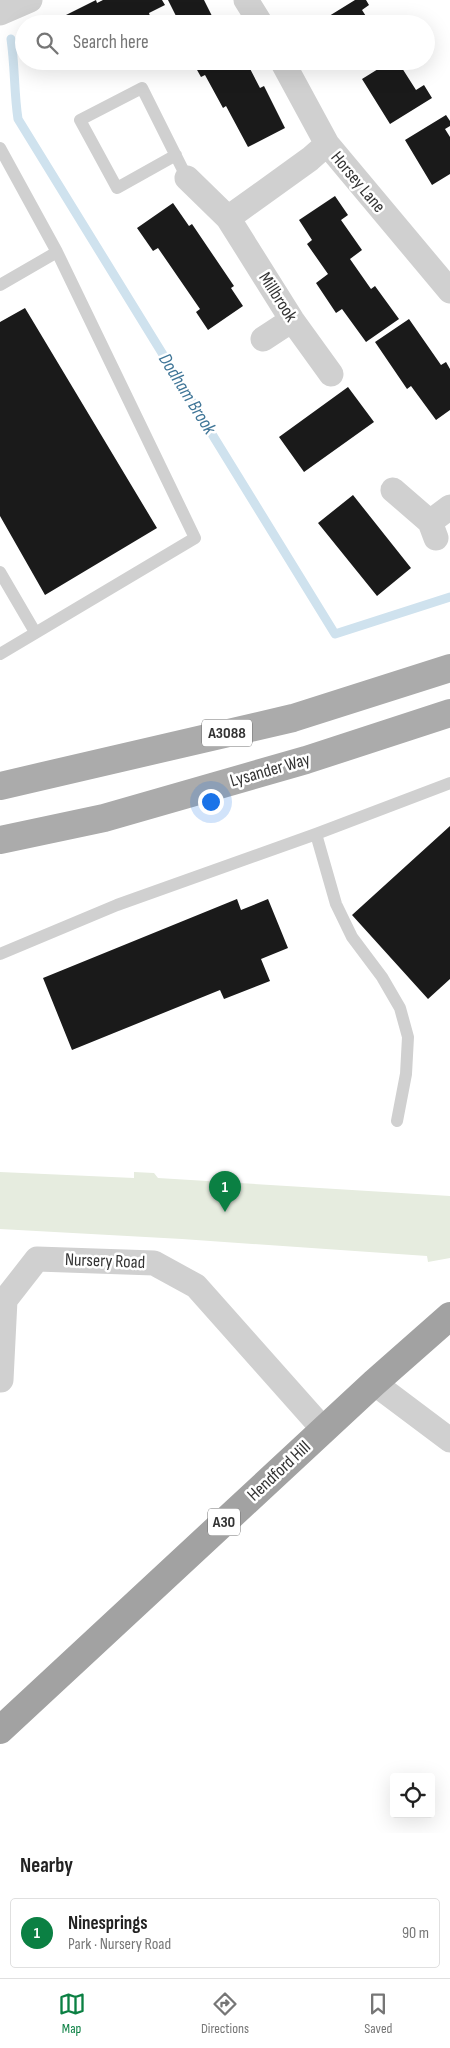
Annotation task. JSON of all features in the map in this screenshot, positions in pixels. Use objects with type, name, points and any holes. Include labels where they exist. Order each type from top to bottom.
[{"type":"highway","name":"Hendford Hill","points":[[0,1730],[374,1383],[450,1316]]},
{"type":"main road","name":"A3088","points":[[0,786],[293,718],[450,668]]},
{"type":"main road","name":"Lysander Way","points":[[0,840],[104,818],[306,760],[450,713]]},
{"type":"street","points":[[0,13],[30,0]]},
{"type":"street","points":[[246,0],[255,15]]},
{"type":"street","name":"Horsey Lane","points":[[287,70],[327,144],[450,291]]},
{"type":"street","points":[[228,218],[310,159],[327,144]]},
{"type":"street","name":"Millbrook","points":[[188,178],[228,218],[292,320],[331,374]]},
{"type":"street","points":[[264,339],[292,320]]},
{"type":"street","points":[[393,490],[433,530],[450,507]]},
{"type":"street","name":"Nursery Road","points":[[1,1380],[5,1300],[37,1259],[154,1263],[196,1286],[324,1430]]},
{"type":"street","points":[[374,1383],[450,1440]]},
{"type":"lane","points":[[176,155],[117,188],[80,120],[142,88],[188,178]]},
{"type":"lane","points":[[0,148],[57,252],[195,538],[0,654]]},
{"type":"lane","points":[[0,285],[57,252]]},
{"type":"lane","points":[[0,572],[35,632]]},
{"type":"lane","points":[[0,954],[117,905],[316,834],[450,783]]},
{"type":"lane","points":[[316,834],[336,904],[352,937],[382,977],[400,1008],[408,1037],[406,1074],[397,1122]]},
{"type":"shaded area","points":[[0,1172],[134,1178],[134,1172],[154,1173],[158,1178],[450,1196],[450,1258],[428,1262],[427,1256],[182,1239],[0,1229]]},
{"type":"building","points":[[96,0],[97,3],[103,0],[162,0],[165,5],[149,13],[150,15],[66,15]]},
{"type":"building","points":[[168,0],[204,0],[212,15],[176,15]]},
{"type":"building","points":[[355,0],[366,0],[369,5],[362,10],[365,15],[331,15]]},
{"type":"building","points":[[197,70],[251,70],[260,88],[264,86],[285,128],[248,147],[226,106],[223,108],[205,75],[201,77]]},
{"type":"building","points":[[376,70],[403,70],[416,90],[424,85],[432,98],[390,124],[362,79]]},
{"type":"building","points":[[446,115],[450,121],[450,126],[445,129],[450,137],[450,174],[432,185],[405,140]]},
{"type":"building","points":[[335,196],[348,215],[341,220],[362,250],[350,259],[371,289],[375,286],[399,319],[366,342],[342,309],[336,313],[316,283],[328,274],[307,244],[312,240],[299,220]]},
{"type":"building","points":[[173,203],[189,226],[192,224],[234,286],[231,288],[243,306],[208,330],[196,312],[200,309],[158,248],[153,251],[137,228]]},
{"type":"building","points":[[25,308],[157,528],[45,595],[0,516],[0,322]]},
{"type":"building","points":[[409,319],[441,365],[446,362],[450,369],[450,410],[436,420],[411,386],[407,389],[375,342]]},
{"type":"building","points":[[348,387],[374,422],[304,472],[279,437]]},
{"type":"building","points":[[353,495],[411,568],[377,596],[318,523]]},
{"type":"building","points":[[450,826],[450,979],[428,999],[352,915]]},
{"type":"building","points":[[237,899],[241,910],[268,899],[288,948],[261,959],[270,981],[224,999],[220,990],[72,1050],[43,978]]},
{"type":"waterway","name":"Dodham Brook","points":[[11,39],[18,119],[335,634],[450,597]]},
{"type":"place","name":"Ninesprings","points":[[225,1212]]}]
